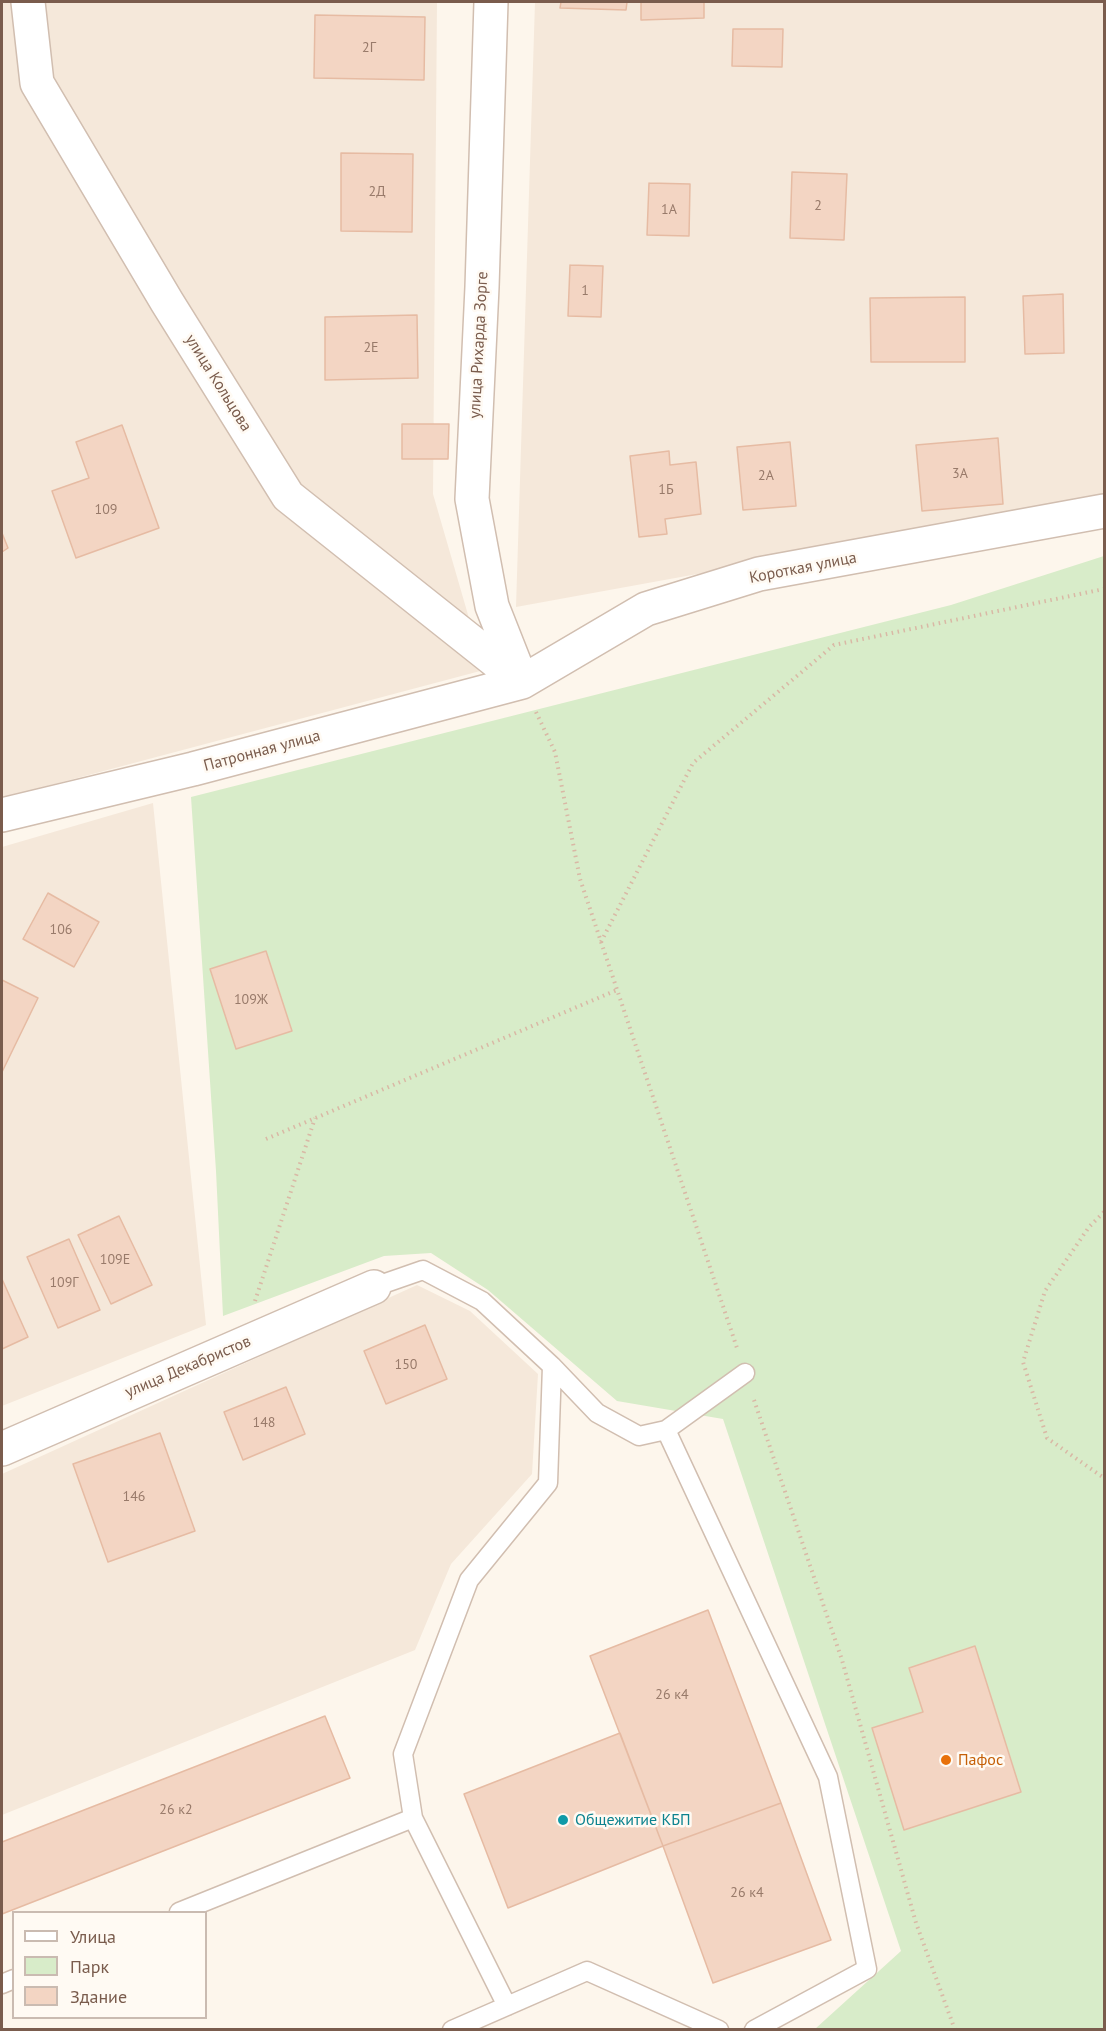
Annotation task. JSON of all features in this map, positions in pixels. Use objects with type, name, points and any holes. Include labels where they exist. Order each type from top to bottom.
[{"type":"street","name":"улица Кольцова","points":[[28,2],[37,83],[167,302],[288,496],[522,682]]},
{"type":"street","name":"улица Рихарда Зорге","points":[[491,2],[472,499],[492,606],[522,682]]},
{"type":"street","name":"Короткая улица","points":[[522,682],[646,609],[759,574],[1104,511]]},
{"type":"street","name":"Патронная улица","points":[[2,815],[193,769],[522,682]]},
{"type":"street","name":"улица Декабристов","points":[[2,1449],[374,1287]]},
{"type":"lane","points":[[374,1287],[423,1270],[482,1301],[552,1366],[597,1413],[639,1436],[666,1430],[745,1373]]},
{"type":"lane","points":[[507,2006],[413,1818],[403,1754],[469,1580],[548,1483],[552,1366]]},
{"type":"lane","points":[[666,1430],[828,1777],[867,1969],[754,2030]]},
{"type":"lane","points":[[181,1911],[413,1818]]},
{"type":"lane","points":[[452,2030],[587,1971],[719,2030]]},
{"type":"path","points":[[601,943],[693,763],[834,645],[1104,589]]},
{"type":"path","points":[[266,1138],[617,990]]},
{"type":"path","points":[[241,1344],[315,1118]]},
{"type":"path","points":[[1104,1212],[1089,1227],[1045,1291],[1023,1362],[1047,1438],[1104,1478]]},
{"type":"shaded area","points":[[2,2],[437,2],[433,494],[484,670],[2,798]]},
{"type":"shaded area","points":[[535,2],[1104,2],[1104,500],[516,607]]},
{"type":"shaded area","points":[[153,803],[206,1325],[2,1406],[2,847]]},
{"type":"shaded area","points":[[417,1285],[470,1311],[538,1374],[532,1474],[451,1564],[415,1650],[2,1815],[2,1474]]},
{"type":"green space","points":[[1104,556],[1104,2029],[815,2029],[901,1951],[723,1419],[617,1401],[488,1290],[431,1253],[384,1256],[223,1316],[216,1171],[191,797],[951,605]]},
{"type":"building","points":[[561,2],[627,2],[626,10],[560,8]]},
{"type":"building","points":[[641,2],[704,2],[704,18],[641,20]]},
{"type":"building","points":[[315,15],[425,17],[424,80],[314,78]]},
{"type":"building","points":[[733,29],[783,29],[782,67],[732,66]]},
{"type":"building","points":[[341,153],[413,154],[412,232],[341,231]]},
{"type":"building","points":[[792,172],[847,174],[844,240],[790,238]]},
{"type":"building","points":[[649,183],[690,184],[689,236],[647,235]]},
{"type":"building","points":[[570,265],[603,266],[601,317],[568,316]]},
{"type":"building","points":[[1063,294],[1064,353],[1025,354],[1023,296]]},
{"type":"building","points":[[965,297],[965,362],[871,362],[870,298]]},
{"type":"building","points":[[417,315],[418,378],[325,380],[325,317]]},
{"type":"building","points":[[402,424],[449,424],[448,459],[402,459]]},
{"type":"building","points":[[122,425],[159,528],[76,558],[52,491],[89,478],[76,442]]},
{"type":"building","points":[[998,438],[1003,504],[922,511],[916,445]]},
{"type":"building","points":[[790,442],[796,506],[743,510],[737,447]]},
{"type":"building","points":[[669,451],[670,465],[696,462],[701,514],[665,519],[667,534],[639,537],[630,456]]},
{"type":"building","points":[[2,533],[8,548],[2,552]]},
{"type":"building","points":[[48,893],[99,922],[74,967],[23,939]]},
{"type":"building","points":[[266,951],[292,1031],[236,1049],[210,969]]},
{"type":"building","points":[[2,980],[38,998],[2,1072]]},
{"type":"building","points":[[119,1216],[152,1285],[111,1304],[78,1235]]},
{"type":"building","points":[[69,1239],[100,1310],[58,1328],[27,1257]]},
{"type":"building","points":[[2,1279],[28,1337],[2,1349]]},
{"type":"building","points":[[425,1325],[447,1379],[386,1404],[364,1351]]},
{"type":"building","points":[[286,1387],[305,1434],[243,1460],[224,1412]]},
{"type":"building","points":[[160,1433],[195,1531],[108,1562],[73,1464]]},
{"type":"building","points":[[708,1610],[781,1803],[663,1846],[590,1656]]},
{"type":"building","name":"Пафос","points":[[975,1646],[1021,1792],[904,1830],[872,1728],[923,1712],[909,1668]]},
{"type":"building","points":[[325,1716],[350,1778],[2,1914],[2,1842]]},
{"type":"building","name":"Общежитие КБП","points":[[620,1733],[663,1846],[508,1908],[464,1794]]},
{"type":"building","points":[[781,1803],[831,1940],[713,1983],[663,1846]]},
{"type":"place","name":"Пафос","points":[[946,1760]]},
{"type":"place","name":"Общежитие КБП","points":[[563,1820]]}]
